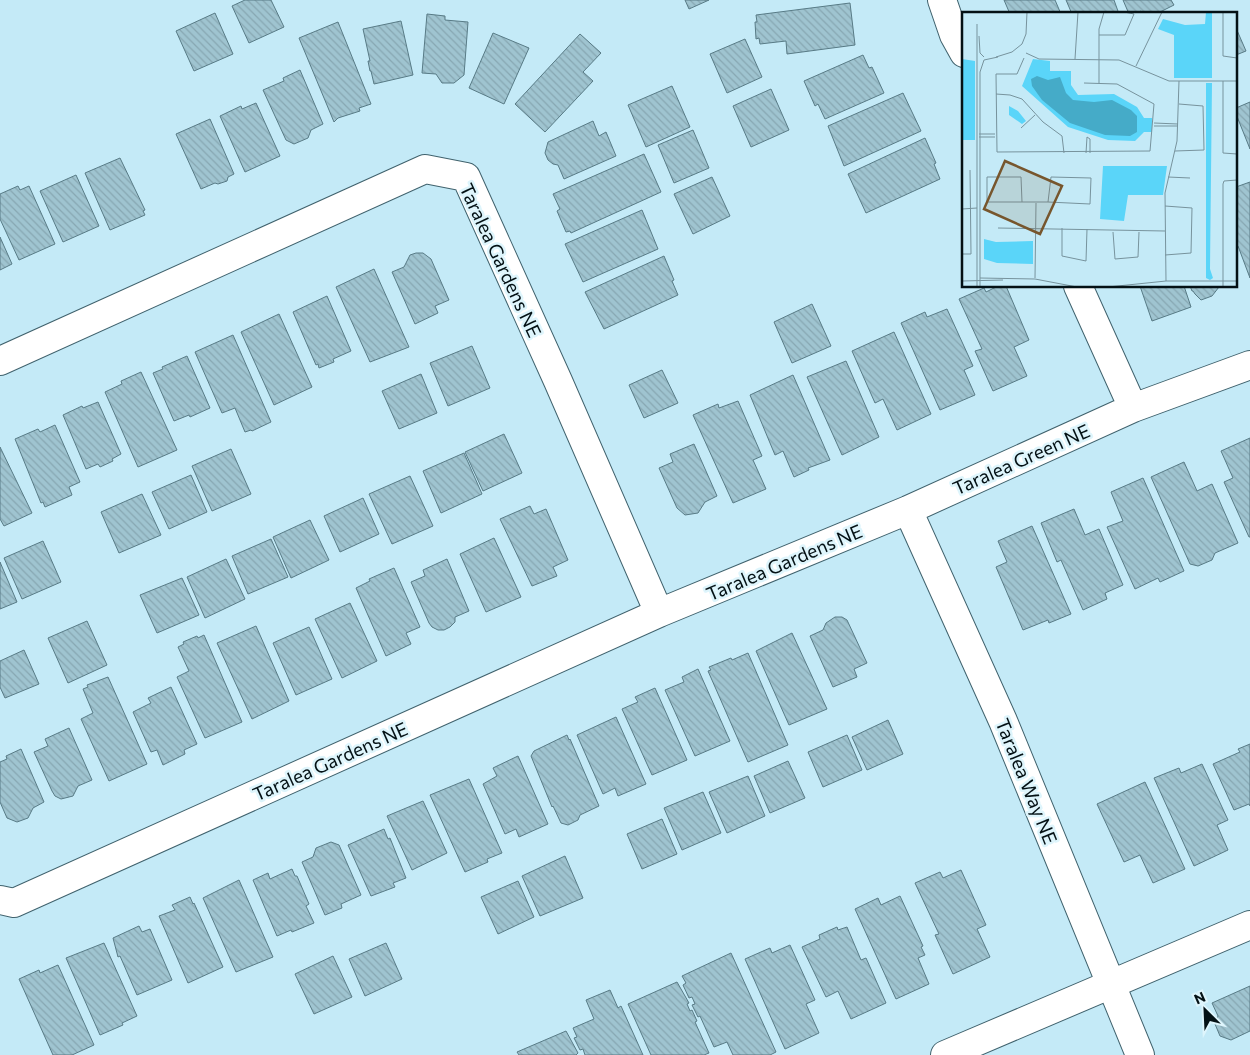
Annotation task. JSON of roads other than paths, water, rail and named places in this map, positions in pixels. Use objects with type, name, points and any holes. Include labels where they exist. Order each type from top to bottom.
[{"type":"street","points":[[942,0],[954,35],[962,49]]},
{"type":"street","name":"Taralea Gardens NE","points":[[0,361],[425,169],[466,178],[558,381],[659,613]]},
{"type":"street","points":[[1079,288],[1133,408]]},
{"type":"street","name":"Taralea Green NE","points":[[908,510],[1133,408],[1250,365]]},
{"type":"street","name":"Taralea Gardens NE","points":[[0,900],[14,903],[659,613],[908,510]]},
{"type":"street","name":"Taralea Way NE","points":[[908,510],[1003,721],[1140,1055]]},
{"type":"street","points":[[945,1055],[1250,925]]}]
